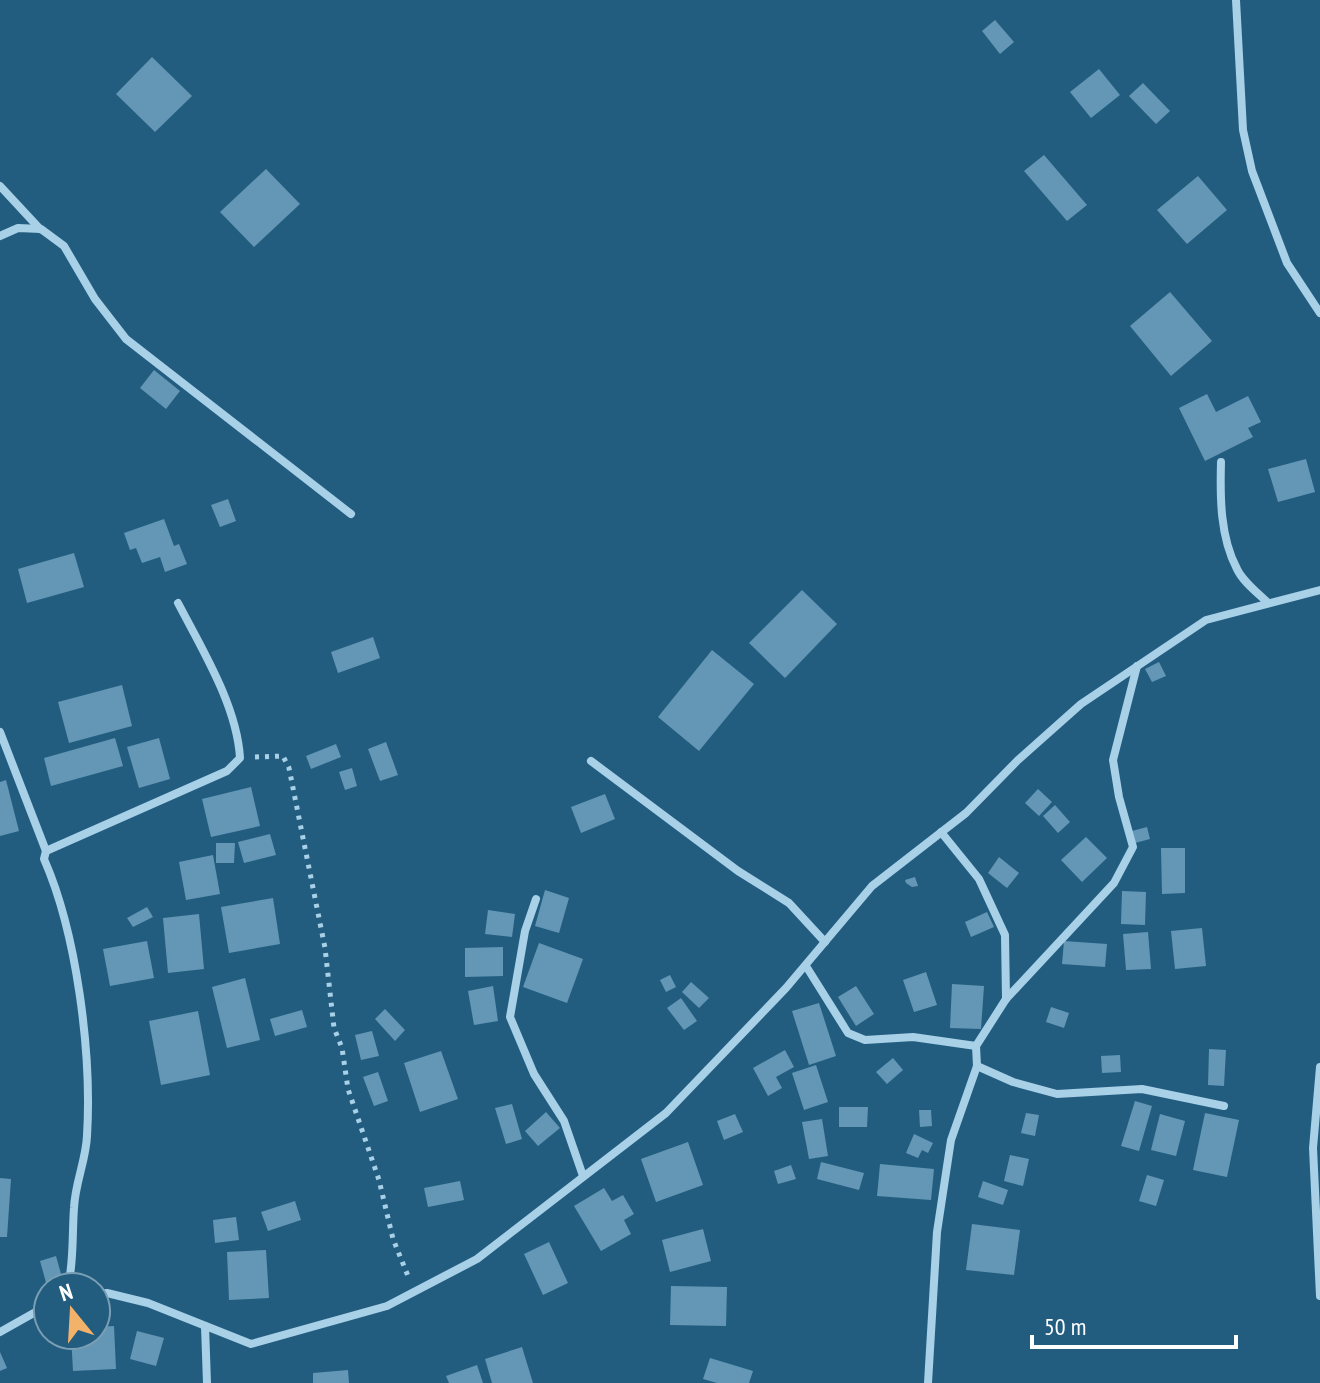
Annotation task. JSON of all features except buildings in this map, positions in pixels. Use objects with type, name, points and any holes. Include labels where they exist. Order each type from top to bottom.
[{"type":"street","points":[[1236,0],[1243,130],[1252,171],[1287,263],[1320,313]]},
{"type":"street","points":[[0,186],[41,229],[64,246],[95,299],[126,339],[351,514]]},
{"type":"street","points":[[0,236],[18,228],[41,229]]},
{"type":"street","points":[[1221,462],[1220,502],[1238,572],[1268,603]]},
{"type":"street","points":[[112,1294],[148,1303],[251,1344],[387,1306],[477,1259],[666,1113],[806,966],[872,886],[966,813],[1018,760],[1081,704],[1206,620],[1320,590]]},
{"type":"street","points":[[46,851],[227,771],[240,758],[239,739],[211,664],[178,603]]},
{"type":"street","points":[[928,1383],[937,1232],[951,1140],[977,1066],[976,1046],[1006,999],[1114,883],[1133,847],[1119,797],[1113,760],[1137,665]]},
{"type":"street","points":[[0,732],[46,851],[44,859],[54,882],[78,985],[86,1060],[87,1138],[74,1206],[71,1271]]},
{"type":"street","points":[[591,761],[738,871],[789,903],[825,942]]},
{"type":"street","points":[[941,832],[979,879],[1005,935],[1006,999]]},
{"type":"street","points":[[536,899],[525,931],[510,1017],[534,1074],[564,1121],[583,1176]]},
{"type":"street","points":[[806,966],[848,1033],[865,1040],[913,1037],[976,1046]]},
{"type":"street","points":[[977,1066],[1013,1082],[1057,1094],[1142,1089],[1224,1106]]},
{"type":"street","points":[[1320,1067],[1313,1148],[1317,1172],[1320,1296]]},
{"type":"street","points":[[0,1332],[32,1314]]},
{"type":"street","points":[[205,1326],[207,1383]]},
{"type":"path","points":[[240,758],[283,756],[289,768],[325,948],[334,1028],[342,1048],[348,1089],[379,1180],[393,1239],[414,1292]]}]
